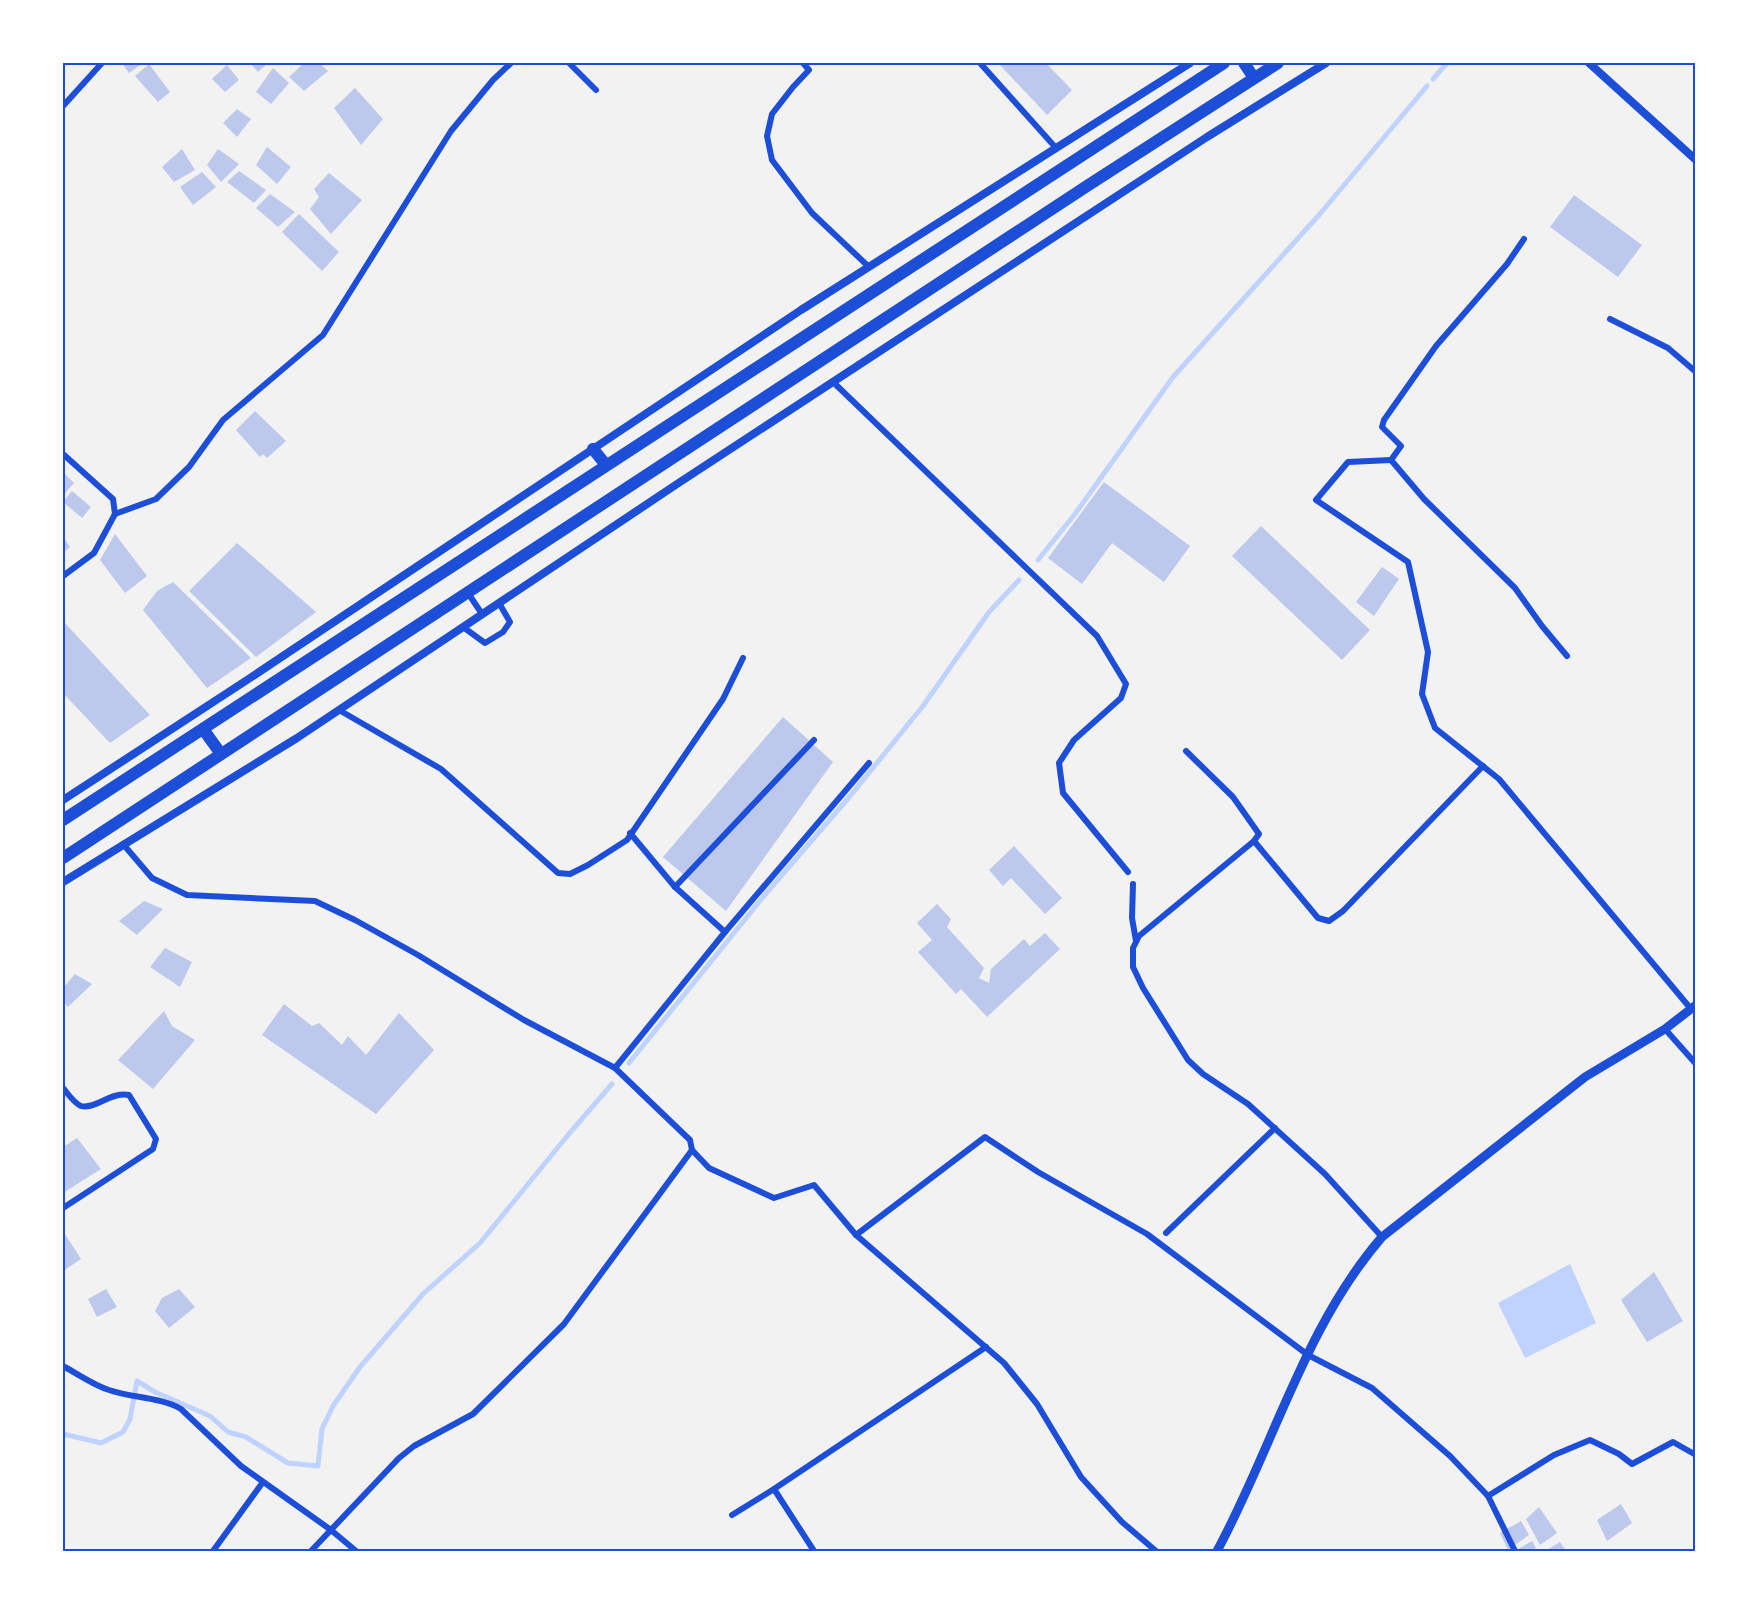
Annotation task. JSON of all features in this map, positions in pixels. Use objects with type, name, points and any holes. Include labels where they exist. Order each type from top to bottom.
[{"type":"highway","points":[[63,820],[1224,63]]},
{"type":"highway","points":[[1244,63],[1254,78]]},
{"type":"highway","points":[[63,858],[1278,63]]},
{"type":"highway","points":[[593,449],[606,465]]},
{"type":"highway","points":[[203,729],[221,754]]},
{"type":"main road","points":[[1217,1551],[1308,1354],[1342,1291],[1382,1237],[1585,1077],[1665,1029],[1694,1007]]},
{"type":"street","points":[[63,106],[102,63]]},
{"type":"street","points":[[115,514],[156,499],[189,467],[223,420],[323,335],[451,131],[493,80],[511,63]]},
{"type":"street","points":[[569,63],[596,90]]},
{"type":"street","points":[[803,63],[809,70],[772,114],[768,136],[772,160],[812,213],[869,267]]},
{"type":"street","points":[[980,63],[1056,148]]},
{"type":"street","points":[[63,800],[869,267],[1190,63]]},
{"type":"street","points":[[63,882],[339,710],[833,382],[1207,137],[1326,63]]},
{"type":"street","points":[[1589,63],[1696,160]]},
{"type":"street","points":[[1391,460],[1401,446],[1382,427],[1384,420],[1436,346],[1507,264],[1524,239]]},
{"type":"street","points":[[1610,319],[1668,348],[1696,372]]},
{"type":"street","points":[[833,382],[1097,636],[1126,684],[1121,698],[1074,740],[1059,764],[1063,793],[1128,872]]},
{"type":"street","points":[[63,454],[113,499],[115,514],[94,553],[63,576]]},
{"type":"street","points":[[1391,460],[1424,499],[1515,588],[1567,656]]},
{"type":"street","points":[[1391,460],[1348,462],[1316,500],[1408,562],[1428,652],[1422,694],[1435,728],[1499,779],[1694,1007]]},
{"type":"street","points":[[468,592],[482,614]]},
{"type":"street","points":[[463,627],[485,643],[502,632],[510,622],[499,603]]},
{"type":"street","points":[[339,710],[441,769],[558,873],[570,874],[627,840],[718,707],[742,658]]},
{"type":"street","points":[[675,887],[814,740]]},
{"type":"street","points":[[1186,751],[1233,797],[1257,828],[1259,834],[1254,841],[1139,936],[1133,948],[1133,967],[1143,988],[1188,1060],[1203,1074],[1248,1104],[1275,1128],[1325,1174],[1382,1237]]},
{"type":"street","points":[[615,1068],[725,932],[869,764]]},
{"type":"street","points":[[1254,841],[1318,918],[1329,921],[1343,912],[1483,766]]},
{"type":"street","points":[[630,833],[675,887],[725,932]]},
{"type":"street","points":[[123,844],[152,878],[187,895],[315,901],[409,950],[524,1020],[615,1068],[690,1140],[692,1150],[709,1168],[774,1198],[814,1185],[856,1235],[1004,1363],[1036,1404],[1081,1477],[1122,1522],[1156,1551]]},
{"type":"street","points":[[1133,884],[1132,918],[1136,941]]},
{"type":"street","points":[[1665,1029],[1696,1064]]},
{"type":"street","points":[[63,1088],[79,1105],[86,1106],[120,1094],[129,1095],[156,1139],[153,1149],[63,1208]]},
{"type":"street","points":[[1166,1233],[1275,1128]]},
{"type":"street","points":[[856,1235],[985,1137],[1038,1172],[1147,1234],[1308,1354],[1372,1388],[1450,1456],[1488,1496],[1515,1551]]},
{"type":"street","points":[[311,1551],[399,1458],[414,1446],[473,1414],[564,1324],[692,1150]]},
{"type":"street","points":[[732,1515],[986,1347]]},
{"type":"street","points":[[63,1366],[106,1390],[145,1400],[170,1403],[181,1409],[241,1466],[331,1530],[356,1551]]},
{"type":"street","points":[[1488,1496],[1554,1455],[1590,1440],[1619,1454],[1632,1464],[1673,1442],[1696,1455]]},
{"type":"street","points":[[213,1551],[263,1482]]},
{"type":"street","points":[[774,1489],[814,1551]]},
{"type":"water","points":[[1570,1264],[1596,1323],[1525,1358],[1498,1303]]},
{"type":"building","points":[[122,63],[143,63],[129,73]]},
{"type":"building","points":[[250,63],[268,63],[258,72]]},
{"type":"building","points":[[304,63],[319,63],[328,71],[304,91],[289,77]]},
{"type":"building","points":[[998,63],[1046,63],[1072,90],[1047,115]]},
{"type":"building","points":[[149,64],[170,92],[158,102],[135,76]]},
{"type":"building","points":[[227,65],[239,80],[225,92],[212,79]]},
{"type":"building","points":[[273,68],[289,83],[271,104],[256,92]]},
{"type":"building","points":[[355,88],[383,119],[361,145],[334,108]]},
{"type":"building","points":[[237,109],[251,119],[237,137],[223,123]]},
{"type":"building","points":[[267,147],[291,167],[277,184],[256,165]]},
{"type":"building","points":[[182,149],[195,170],[174,182],[162,167]]},
{"type":"building","points":[[218,149],[239,164],[221,182],[207,165]]},
{"type":"building","points":[[239,171],[266,190],[254,203],[227,182]]},
{"type":"building","points":[[202,172],[216,187],[193,205],[180,187]]},
{"type":"building","points":[[329,173],[362,200],[331,234],[310,209],[319,197],[314,189]]},
{"type":"building","points":[[270,194],[295,212],[278,227],[256,208]]},
{"type":"building","points":[[1574,195],[1642,245],[1618,277],[1550,227]]},
{"type":"building","points":[[299,214],[339,252],[322,271],[282,232]]},
{"type":"building","points":[[255,411],[286,441],[267,458],[263,454],[260,457],[236,430]]},
{"type":"building","points":[[63,472],[74,483],[63,495]]},
{"type":"building","points":[[1104,482],[1190,546],[1164,582],[1112,543],[1082,584],[1048,558]]},
{"type":"building","points":[[72,491],[91,507],[82,518],[63,502]]},
{"type":"building","points":[[1261,526],[1370,630],[1342,660],[1232,556]]},
{"type":"building","points":[[115,534],[147,576],[125,593],[100,560]]},
{"type":"building","points":[[63,537],[70,547],[63,553]]},
{"type":"building","points":[[237,543],[316,612],[256,657],[189,591]]},
{"type":"building","points":[[1382,567],[1399,579],[1374,616],[1356,602]]},
{"type":"building","points":[[173,582],[251,658],[207,688],[143,610],[157,591]]},
{"type":"building","points":[[63,621],[150,715],[110,743],[63,693]]},
{"type":"building","points":[[783,717],[833,762],[726,911],[663,857]]},
{"type":"building","points":[[1014,846],[1062,898],[1045,914],[1011,878],[1003,886],[989,870]]},
{"type":"building","points":[[144,901],[163,909],[137,935],[119,921]]},
{"type":"building","points":[[937,904],[951,919],[947,927],[984,968],[979,978],[989,983],[991,969],[1024,939],[1030,946],[1045,933],[1060,949],[987,1017],[961,989],[956,994],[918,952],[932,940],[917,923]]},
{"type":"building","points":[[165,948],[192,962],[180,987],[150,967]]},
{"type":"building","points":[[75,974],[92,984],[68,1007],[63,1001],[63,988]]},
{"type":"building","points":[[284,1004],[312,1026],[319,1023],[342,1045],[348,1036],[366,1055],[399,1013],[434,1050],[376,1114],[262,1035]]},
{"type":"building","points":[[164,1011],[172,1026],[195,1040],[153,1089],[118,1060]]},
{"type":"building","points":[[77,1138],[101,1169],[63,1193],[63,1147]]},
{"type":"building","points":[[63,1231],[81,1259],[63,1271]]},
{"type":"building","points":[[1654,1272],[1683,1321],[1647,1342],[1621,1300]]},
{"type":"building","points":[[106,1289],[117,1307],[97,1317],[88,1299]]},
{"type":"building","points":[[179,1289],[195,1307],[169,1328],[155,1311],[162,1298]]},
{"type":"building","points":[[1621,1504],[1632,1523],[1607,1541],[1597,1520]]},
{"type":"building","points":[[1539,1507],[1557,1533],[1540,1545],[1526,1519]]},
{"type":"building","points":[[1521,1521],[1529,1535],[1508,1550],[1500,1533]]},
{"type":"building","points":[[1532,1541],[1536,1548],[1531,1551],[1518,1549]]},
{"type":"building","points":[[1560,1542],[1566,1551],[1545,1551]]},
{"type":"waterway","points":[[1433,79],[1447,63]]},
{"type":"waterway","points":[[1038,560],[1075,514],[1173,377],[1319,215],[1427,86]]},
{"type":"waterway","points":[[629,1063],[763,897],[851,795],[923,706],[989,612],[1019,580]]},
{"type":"waterway","points":[[63,1434],[101,1443],[123,1432],[130,1419],[137,1381],[155,1392],[210,1416],[228,1432],[246,1437],[288,1463],[318,1466],[322,1429],[333,1406],[360,1367],[423,1294],[480,1243],[612,1084]]}]
